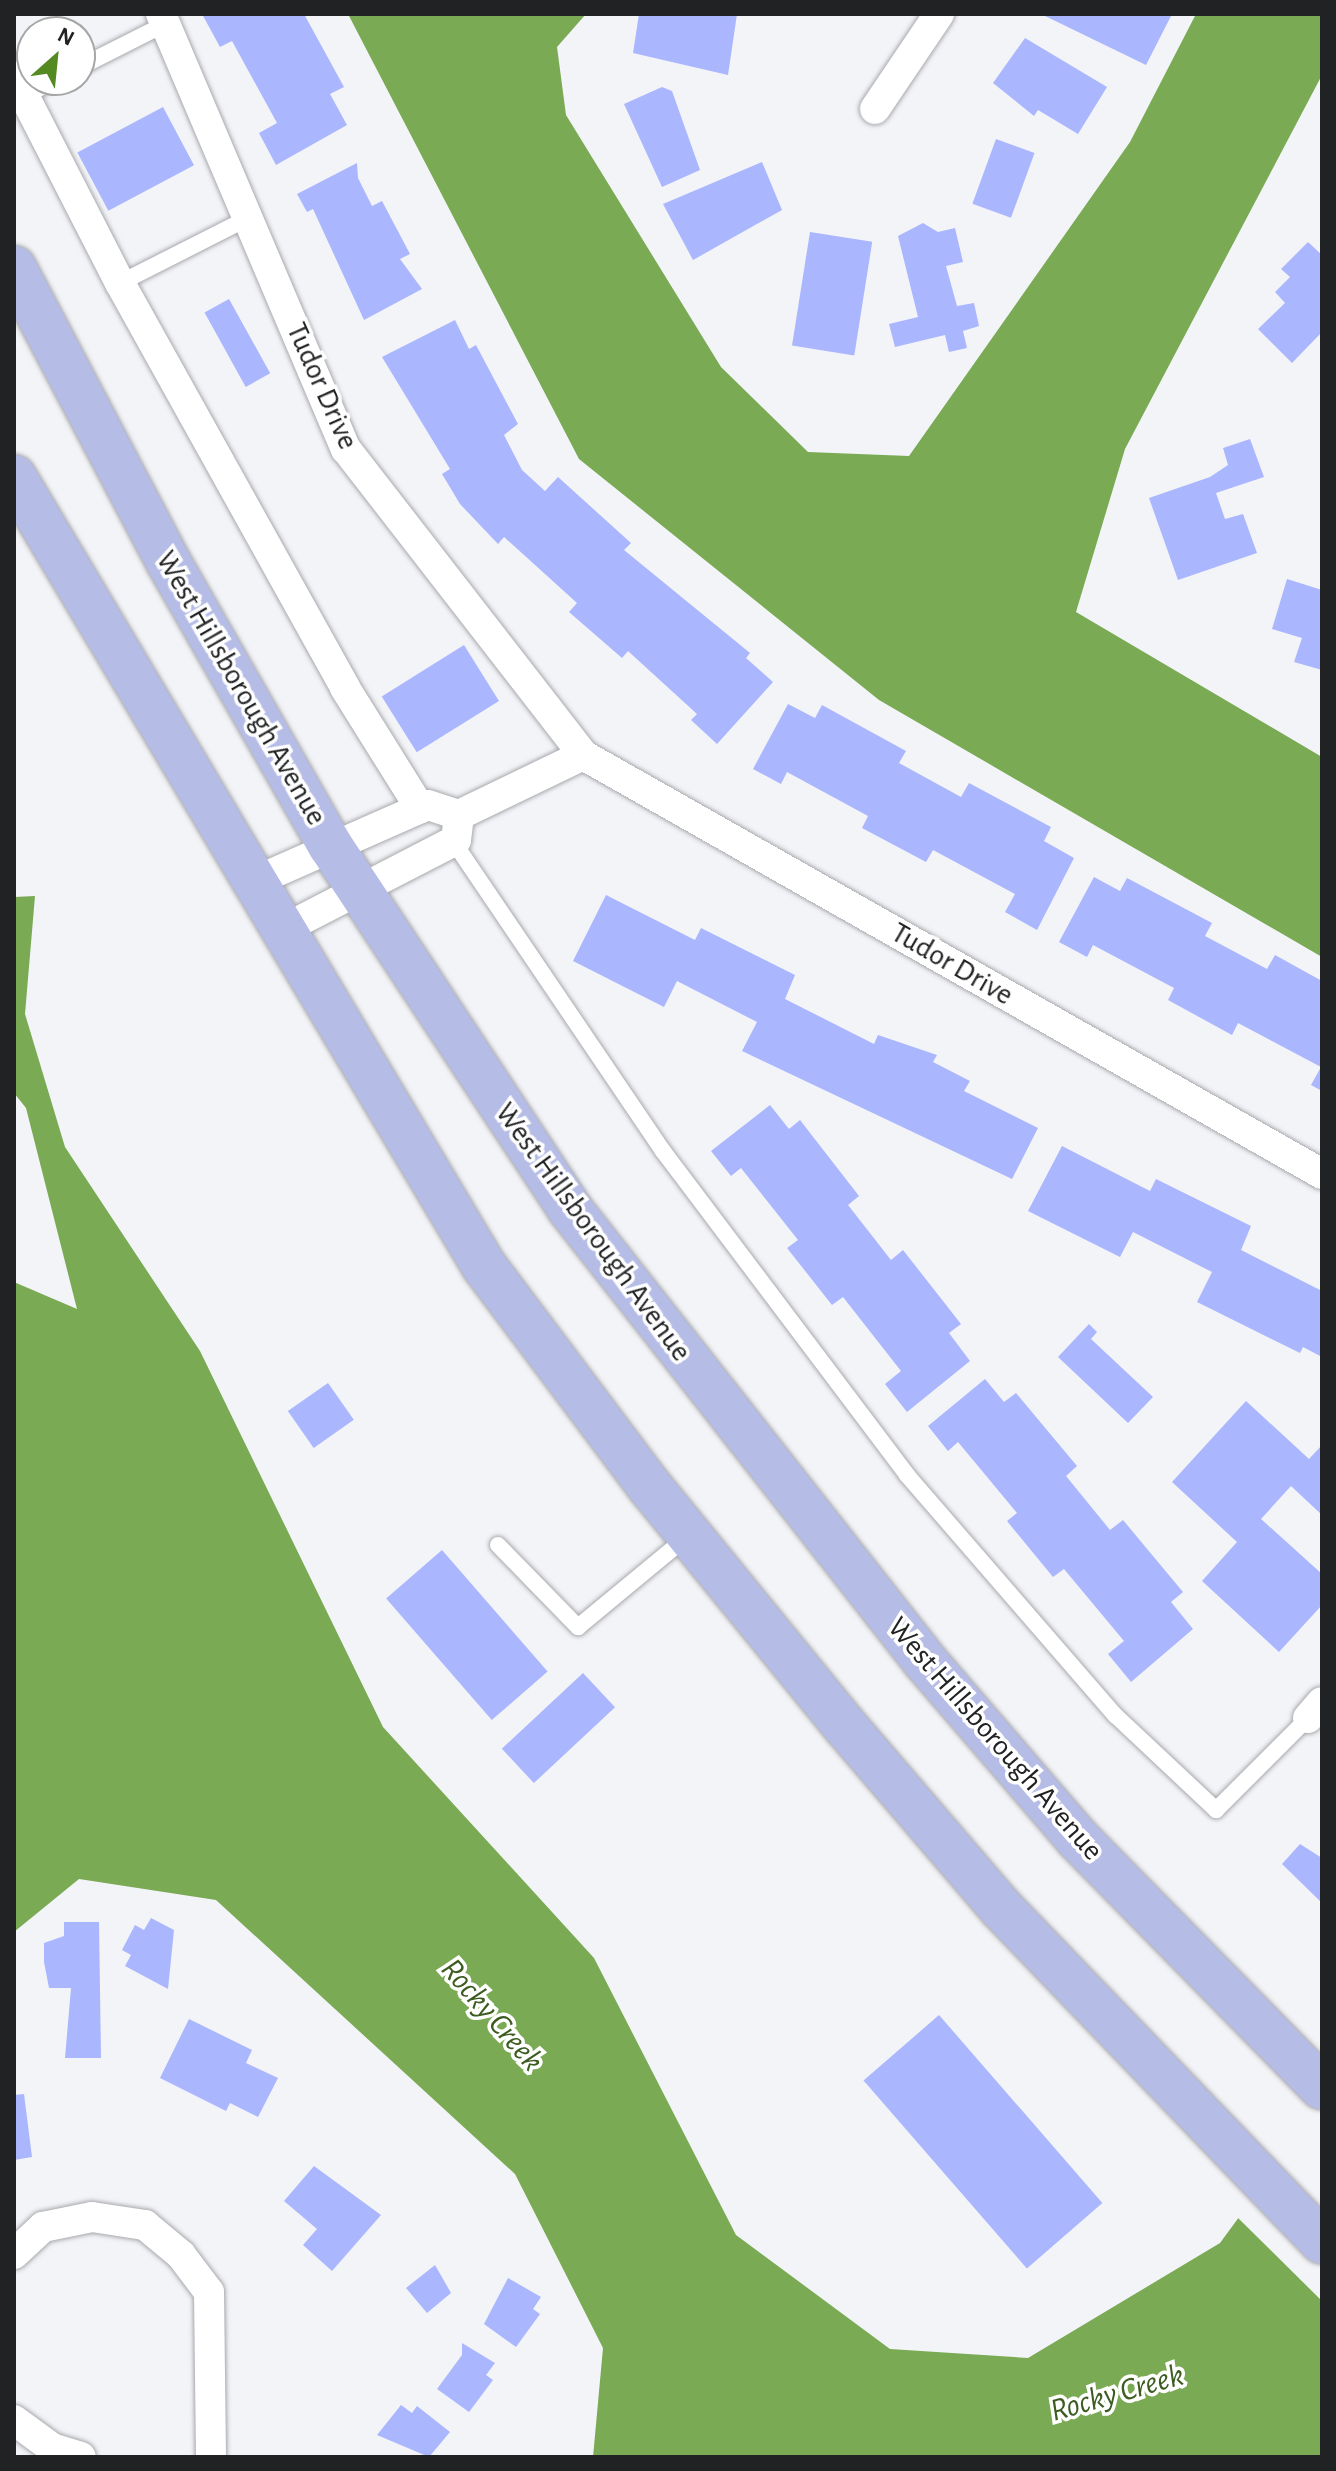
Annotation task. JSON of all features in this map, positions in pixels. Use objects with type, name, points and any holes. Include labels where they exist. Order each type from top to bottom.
[{"type":"main road","name":"West Hillsborough Avenue","points":[[14,268],[169,563],[330,845],[569,1208],[732,1424],[1078,1839],[1322,2087]]},
{"type":"main road","points":[[14,477],[251,883],[484,1266],[689,1535],[1001,1908],[1322,2241]]},
{"type":"street","points":[[875,109],[939,14]]},
{"type":"street","name":"Tudor Drive","points":[[163,19],[346,449],[583,755],[1322,1174]]},
{"type":"street","points":[[24,96],[120,283],[345,688],[420,808],[456,828]]},
{"type":"street","points":[[280,931],[360,891],[456,828],[583,755]]},
{"type":"street","points":[[251,883],[330,845],[420,808]]},
{"type":"street","points":[[14,2254],[43,2227],[92,2217],[145,2225],[181,2255],[209,2292],[211,2457]]},
{"type":"street","points":[[14,2420],[52,2448],[81,2457]]},
{"type":"lane","points":[[96,58],[163,19]]},
{"type":"lane","points":[[120,283],[248,218]]},
{"type":"lane","points":[[456,828],[663,1151],[907,1475],[1115,1715],[1216,1810],[1315,1710]]},
{"type":"lane","points":[[498,1545],[578,1627],[689,1535]]},
{"type":"water","points":[[348,14],[586,14],[557,47],[566,115],[721,367],[808,452],[909,456],[1130,142],[1196,14],[1322,14],[1322,75],[1125,449],[1076,612],[1322,757],[1322,957],[879,700],[579,459]]},
{"type":"water","name":"Rocky Creek","points":[[35,896],[25,1014],[65,1147],[200,1351],[383,1727],[594,1958],[736,2235],[890,2349],[1028,2358],[1220,2243],[1322,2104],[1322,2457],[593,2457],[603,2348],[515,2174],[216,1900],[79,1879],[14,1932],[14,1282],[77,1309],[26,1108],[14,1093],[14,897]]},
{"type":"pier","points":[[1322,2100],[1322,2301],[1236,2216]]},
{"type":"building","points":[[202,14],[304,14],[344,87],[330,94],[347,125],[276,165],[259,133],[277,123],[232,41],[220,47]]},
{"type":"building","points":[[639,14],[737,14],[728,75],[633,53]]},
{"type":"building","points":[[1041,14],[1172,14],[1146,65]]},
{"type":"building","points":[[1025,38],[1107,87],[1078,134],[1038,110],[1034,116],[993,83]]},
{"type":"building","points":[[662,87],[672,91],[700,170],[662,187],[624,104]]},
{"type":"building","points":[[163,107],[194,165],[108,211],[77,153]]},
{"type":"building","points":[[996,139],[1035,153],[1011,218],[972,204]]},
{"type":"building","points":[[762,162],[782,210],[693,260],[663,204]]},
{"type":"building","points":[[357,163],[358,178],[372,206],[382,201],[410,254],[400,259],[422,289],[364,320],[313,209],[307,212],[297,194]]},
{"type":"building","points":[[923,223],[938,232],[955,228],[963,262],[946,266],[957,306],[974,303],[979,326],[963,331],[967,348],[949,352],[945,335],[895,347],[889,324],[918,317],[898,236]]},
{"type":"building","points":[[810,232],[872,242],[854,355],[792,346]]},
{"type":"building","points":[[1308,242],[1322,255],[1322,332],[1292,363],[1258,329],[1285,303],[1275,292],[1290,277],[1281,269]]},
{"type":"building","points":[[229,299],[270,373],[246,387],[205,313]]},
{"type":"building","points":[[455,320],[469,349],[476,345],[518,424],[504,435],[522,470],[545,491],[558,477],[631,543],[624,550],[750,653],[746,658],[773,682],[717,744],[691,720],[697,714],[628,651],[622,658],[569,612],[577,603],[504,537],[498,544],[460,504],[442,474],[450,469],[382,357]]},
{"type":"building","points":[[1250,439],[1264,477],[1216,493],[1225,519],[1243,514],[1257,553],[1178,580],[1149,498],[1210,477],[1228,465],[1223,448]]},
{"type":"building","points":[[1287,579],[1322,590],[1322,670],[1294,662],[1302,638],[1272,629]]},
{"type":"building","points":[[464,645],[499,701],[417,752],[382,696]]},
{"type":"building","points":[[788,704],[815,718],[822,705],[906,751],[899,763],[961,797],[969,783],[1051,827],[1044,841],[1074,858],[1037,930],[1005,912],[1015,894],[933,850],[926,862],[862,828],[868,816],[787,772],[781,784],[753,769]]},
{"type":"building","points":[[1094,877],[1120,891],[1127,878],[1212,923],[1205,936],[1267,969],[1275,955],[1322,981],[1322,1091],[1311,1085],[1321,1067],[1238,1023],[1232,1035],[1168,1000],[1174,988],[1093,945],[1087,957],[1059,942]]},
{"type":"building","points":[[606,895],[695,940],[701,928],[795,975],[785,999],[874,1044],[878,1035],[937,1055],[933,1062],[970,1081],[964,1091],[1038,1128],[1012,1179],[742,1051],[757,1022],[677,981],[664,1007],[573,961]]},
{"type":"building","points":[[770,1105],[789,1129],[800,1120],[859,1196],[848,1205],[891,1260],[903,1250],[961,1324],[949,1333],[970,1361],[907,1412],[885,1384],[901,1371],[843,1297],[832,1305],[787,1248],[798,1240],[741,1168],[731,1176],[711,1151]]},
{"type":"building","points":[[1062,1146],[1150,1191],[1156,1179],[1251,1226],[1241,1250],[1322,1291],[1322,1357],[1303,1347],[1300,1353],[1197,1302],[1212,1272],[1133,1232],[1120,1257],[1028,1211]]},
{"type":"building","points":[[1089,1324],[1097,1332],[1091,1339],[1153,1397],[1128,1423],[1058,1357]]},
{"type":"building","points":[[985,1379],[1004,1402],[1016,1393],[1077,1466],[1066,1476],[1110,1530],[1123,1520],[1183,1592],[1171,1602],[1193,1629],[1131,1682],[1108,1654],[1124,1641],[1064,1569],[1053,1577],[1007,1521],[1017,1513],[958,1442],[948,1451],[928,1426]]},
{"type":"building","points":[[328,1383],[354,1420],[314,1448],[288,1411]]},
{"type":"building","points":[[1246,1401],[1309,1459],[1322,1445],[1322,1515],[1291,1486],[1261,1519],[1322,1574],[1322,1605],[1279,1652],[1202,1581],[1237,1542],[1172,1482]]},
{"type":"building","points":[[442,1550],[548,1672],[492,1720],[386,1599]]},
{"type":"building","points":[[583,1673],[615,1707],[534,1783],[502,1749]]},
{"type":"building","points":[[1300,1844],[1322,1858],[1322,1903],[1282,1864]]},
{"type":"building","points":[[151,1918],[174,1930],[168,1989],[125,1966],[131,1955],[122,1950],[135,1925],[144,1930]]},
{"type":"building","points":[[64,1922],[99,1922],[101,2058],[65,2058],[71,1988],[49,1988],[44,1962],[44,1943],[64,1936]]},
{"type":"building","points":[[939,2015],[1102,2203],[1027,2269],[864,2081]]},
{"type":"building","points":[[189,2019],[252,2050],[246,2063],[278,2078],[258,2117],[230,2103],[226,2111],[160,2078]]},
{"type":"building","points":[[24,2094],[32,2157],[14,2160],[14,2095]]},
{"type":"building","points":[[314,2166],[381,2215],[332,2271],[303,2245],[317,2229],[284,2201]]},
{"type":"building","points":[[435,2265],[451,2293],[427,2313],[406,2288]]},
{"type":"building","points":[[508,2278],[541,2297],[533,2309],[540,2314],[516,2347],[484,2324]]},
{"type":"building","points":[[462,2343],[495,2363],[486,2375],[493,2380],[469,2412],[437,2389],[462,2355]]},
{"type":"building","points":[[401,2405],[412,2413],[417,2406],[450,2432],[429,2457],[377,2435]]}]
